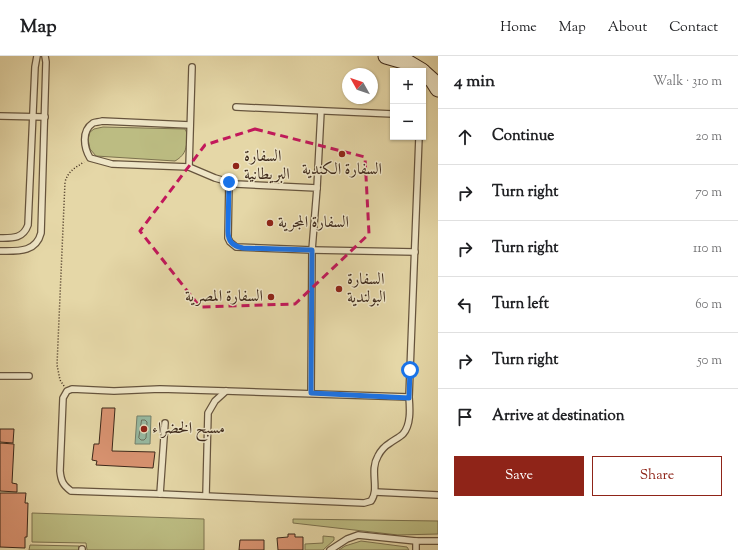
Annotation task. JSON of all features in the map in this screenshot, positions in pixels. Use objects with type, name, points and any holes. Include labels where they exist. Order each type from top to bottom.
[{"type":"main road","points":[[386,56],[407,62],[416,68]]},
{"type":"main road","points":[[426,75],[433,81],[438,89]]},
{"type":"lane","points":[[0,238],[16,238],[24,233],[28,225],[35,67],[37,56]]},
{"type":"lane","points":[[0,251],[28,249],[35,244],[40,237],[45,117],[45,56]]},
{"type":"lane","points":[[189,167],[192,67]]},
{"type":"lane","points":[[236,107],[390,114]]},
{"type":"lane","points":[[311,393],[312,250],[321,111]]},
{"type":"lane","points":[[0,116],[45,117]]},
{"type":"lane","points":[[190,125],[102,121],[93,123],[89,128],[85,135],[84,144],[90,158],[112,164],[189,167],[236,184],[317,188]]},
{"type":"lane","points":[[409,398],[226,390],[160,389],[114,391],[72,389],[66,391],[63,398],[60,471],[61,480],[64,486],[71,490],[364,502],[371,501],[375,492],[373,472],[374,463],[381,450],[403,434],[406,429],[410,410],[409,398],[419,140]]},
{"type":"lane","points":[[229,182],[228,238],[236,247],[415,252]]},
{"type":"lane","points":[[0,376],[29,376]]},
{"type":"lane","points":[[206,495],[208,413],[215,401],[226,390]]},
{"type":"lane","points":[[160,494],[165,423]]},
{"type":"lane","points":[[375,492],[438,495]]},
{"type":"lane","points":[[330,550],[347,539],[358,535],[416,541],[438,541]]},
{"type":"lane","points":[[416,541],[416,550]]},
{"type":"path","points":[[66,391],[60,380],[57,365],[64,182],[71,170],[90,158]]},
{"type":"highlighted area","points":[[255,129],[365,157],[369,234],[295,304],[200,307],[140,231],[205,145]]},
{"type":"shaded area","points":[[103,127],[185,129],[187,133],[186,149],[182,156],[175,161],[96,156],[90,149],[88,139],[90,132],[94,129]]},
{"type":"shaded area","points":[[32,513],[204,519],[204,550],[87,550],[86,543],[32,542]]},
{"type":"shaded area","points":[[293,519],[438,521],[438,534],[398,535],[293,523]]},
{"type":"shaded area","points":[[323,536],[334,537],[334,540],[323,550],[305,550],[305,544],[323,543]]},
{"type":"shaded area","points":[[361,541],[407,547],[409,550],[339,550],[345,546]]},
{"type":"shaded area","points":[[30,545],[79,546],[79,550],[29,550]]},
{"type":"water","points":[[137,416],[151,416],[150,444],[135,444]]},
{"type":"building","points":[[102,408],[115,408],[112,451],[155,452],[153,468],[96,465],[97,461],[92,460],[94,444],[99,444]]},
{"type":"building","points":[[0,429],[14,429],[13,443],[0,442]]},
{"type":"building","points":[[0,443],[14,444],[12,483],[17,484],[17,492],[0,491]]},
{"type":"building","points":[[0,493],[26,493],[25,503],[28,503],[27,537],[25,537],[25,548],[0,547]]},
{"type":"building","points":[[288,534],[295,534],[295,537],[303,537],[303,550],[278,550],[277,538],[288,537]]},
{"type":"building","points":[[240,540],[264,540],[264,550],[239,550]]},
{"type":"place","name":"السفارة الكندية","points":[[342,154]]},
{"type":"place","name":"السفارة البريطانية","points":[[236,166]]},
{"type":"place","name":"السفارة المجرية","points":[[270,223]]},
{"type":"place","name":"السفارة البولندية","points":[[339,289]]},
{"type":"place","name":"السفارة المصرية","points":[[271,297]]},
{"type":"place","name":"مسبح الخضراء","points":[[144,429]]},
{"type":"route","points":[[229,182],[228,238],[236,247],[312,250],[311,393],[409,398],[410,370]]}]
